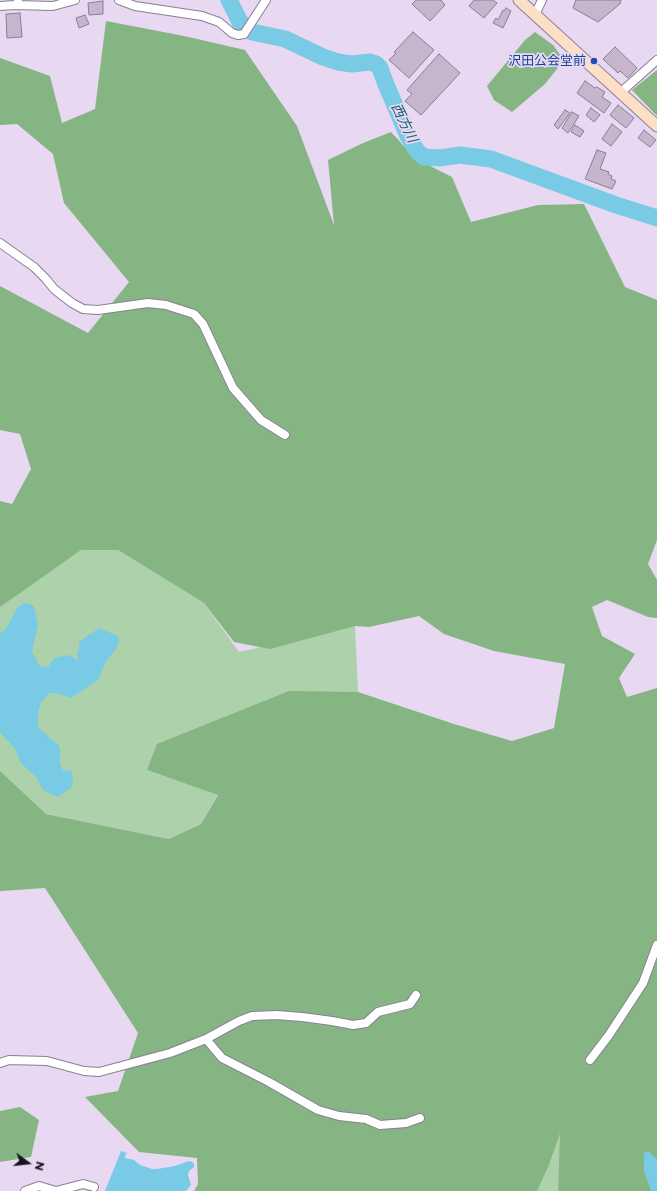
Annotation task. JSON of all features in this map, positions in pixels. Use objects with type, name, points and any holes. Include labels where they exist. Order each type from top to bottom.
[{"type":"main road","points":[[519,0],[657,126]]},
{"type":"street","points":[[0,6],[18,2],[53,6],[75,0]]},
{"type":"street","points":[[119,0],[135,6],[202,16],[219,22],[232,33],[238,35],[244,34],[266,0]]},
{"type":"street","points":[[536,15],[542,0]]},
{"type":"street","points":[[620,93],[657,60]]},
{"type":"street","points":[[0,243],[34,266],[54,289],[72,303],[83,309],[98,310],[148,304],[166,305],[194,314],[203,324],[233,388],[261,420],[285,435]]},
{"type":"street","points":[[590,1060],[609,1035],[643,983],[657,945]]},
{"type":"street","points":[[0,1063],[10,1060],[47,1061],[84,1071],[99,1072],[170,1053],[206,1039],[239,1021],[252,1016],[276,1015],[332,1021],[353,1025],[366,1023],[378,1012],[410,1004],[416,995]]},
{"type":"street","points":[[206,1039],[222,1058],[269,1082],[318,1110],[338,1116],[366,1119],[380,1125],[406,1123],[420,1118]]},
{"type":"street","points":[[25,1191],[39,1186],[56,1190],[83,1184],[94,1187]]},
{"type":"green space","points":[[106,21],[184,36],[245,50],[297,126],[334,225],[328,160],[363,143],[391,132],[416,159],[452,177],[471,222],[538,205],[584,204],[625,287],[657,300],[657,540],[648,564],[657,580],[657,618],[648,617],[607,600],[592,607],[602,636],[635,654],[619,678],[627,697],[657,688],[657,1191],[558,1191],[560,1134],[548,1167],[537,1191],[194,1191],[198,1184],[197,1158],[139,1152],[85,1097],[118,1091],[138,1033],[45,888],[0,892],[0,771],[46,814],[169,839],[201,824],[218,795],[147,770],[157,744],[289,691],[358,692],[454,724],[512,741],[554,728],[565,664],[494,651],[444,634],[419,616],[369,627],[355,626],[270,649],[234,642],[204,603],[118,550],[81,550],[0,607],[0,501],[12,504],[31,469],[20,434],[0,430],[0,286],[88,333],[129,282],[64,203],[53,154],[17,124],[0,125],[0,58],[50,76],[62,123],[95,109]]},
{"type":"green space","points":[[535,32],[553,45],[564,60],[545,84],[512,112],[494,100],[487,86],[525,40]]},
{"type":"green space","points":[[657,70],[657,116],[632,90]]},
{"type":"green space","points":[[81,550],[118,550],[204,603],[239,652],[355,626],[358,692],[271,699],[147,770],[218,794],[201,824],[169,839],[46,814],[0,777],[0,602]]},
{"type":"green space","points":[[20,1107],[39,1120],[31,1157],[0,1162],[0,1111]]},
{"type":"green space","points":[[561,1132],[558,1191],[533,1191]]},
{"type":"water","points":[[25,603],[31,604],[34,607],[38,625],[32,652],[40,666],[48,667],[54,658],[70,655],[78,661],[77,653],[79,650],[79,642],[99,628],[116,635],[119,639],[117,648],[106,661],[98,680],[71,698],[56,693],[50,693],[41,702],[38,713],[38,727],[60,747],[60,763],[63,770],[72,771],[72,787],[58,797],[43,790],[37,778],[21,763],[15,749],[0,732],[0,633],[5,630],[18,607]]},
{"type":"water","points":[[121,1151],[127,1153],[125,1158],[134,1160],[140,1165],[152,1169],[175,1166],[189,1161],[192,1162],[194,1167],[189,1171],[188,1175],[191,1185],[186,1191],[105,1191]]},
{"type":"water","points":[[648,1151],[657,1159],[657,1191],[651,1191],[644,1171],[644,1153]]},
{"type":"building","points":[[416,0],[441,0],[445,5],[430,21],[412,4]]},
{"type":"building","points":[[474,0],[493,0],[497,3],[484,18],[469,6]]},
{"type":"building","points":[[576,0],[621,0],[620,4],[598,22],[573,8]]},
{"type":"building","points":[[103,1],[103,14],[89,15],[88,3]]},
{"type":"building","points":[[506,8],[511,11],[503,28],[493,23],[496,18],[498,20],[503,10],[504,11]]},
{"type":"building","points":[[20,13],[22,37],[7,38],[6,14]]},
{"type":"building","points":[[85,15],[89,24],[79,28],[76,18]]},
{"type":"building","points":[[413,32],[434,50],[409,78],[389,60],[396,53],[394,52]]},
{"type":"building","points":[[615,47],[637,68],[628,78],[620,71],[618,73],[603,59]]},
{"type":"building","points":[[439,54],[460,73],[421,115],[405,101],[412,94],[407,90]]},
{"type":"building","points":[[585,81],[595,88],[597,87],[605,92],[602,97],[611,103],[604,113],[577,93]]},
{"type":"building","points":[[618,105],[634,118],[626,128],[610,115]]},
{"type":"building","points":[[591,108],[600,115],[594,122],[586,115]]},
{"type":"building","points":[[565,110],[570,113],[558,129],[554,125]]},
{"type":"building","points":[[572,112],[579,116],[568,133],[562,128]]},
{"type":"building","points":[[612,124],[622,132],[611,146],[602,139]]},
{"type":"building","points":[[575,125],[584,131],[580,137],[571,132]]},
{"type":"building","points":[[644,130],[656,140],[650,147],[638,138]]},
{"type":"building","points":[[597,150],[606,153],[600,169],[609,172],[608,174],[612,176],[611,179],[616,181],[612,189],[585,179]]},
{"type":"waterway","name":"西方川","points":[[229,0],[240,22],[252,32],[285,39],[323,57],[338,62],[352,64],[370,62],[376,64],[380,68],[408,136],[417,151],[424,157],[440,158],[460,155],[491,159],[616,205],[657,218]]},
{"type":"place","name":"沢田公会堂前","points":[[594,61]]}]
